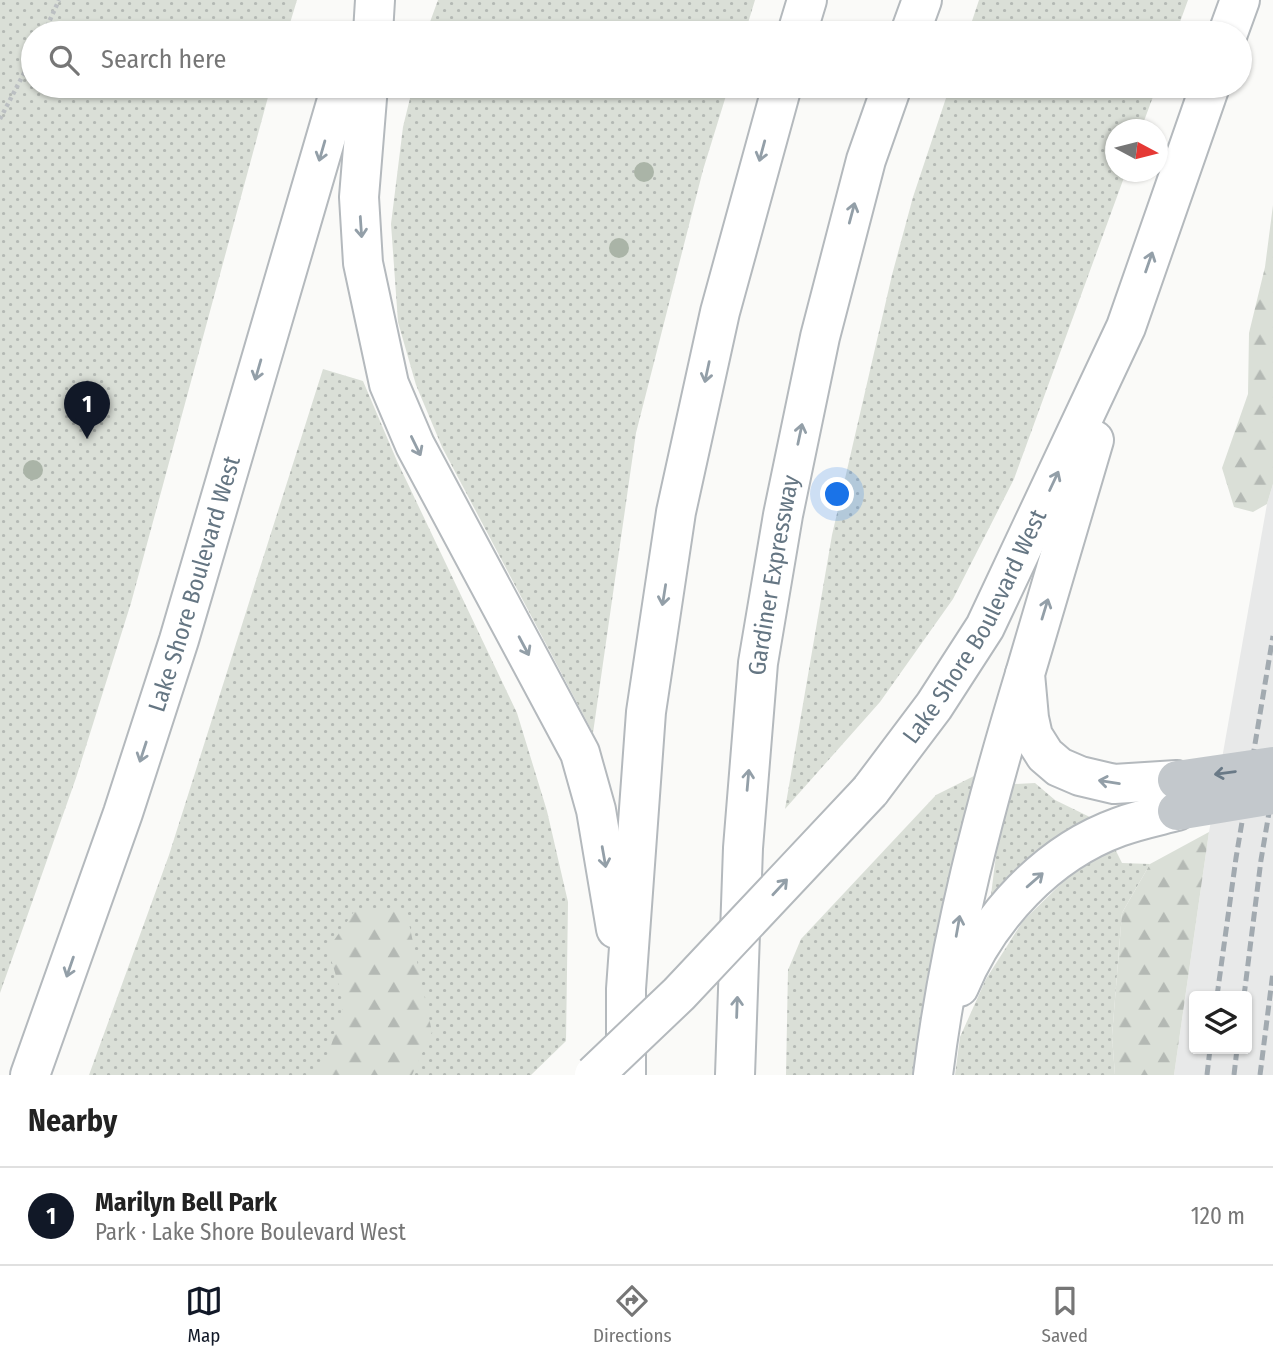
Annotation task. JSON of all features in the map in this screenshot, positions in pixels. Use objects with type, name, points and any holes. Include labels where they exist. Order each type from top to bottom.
[{"type":"highway","points":[[360,21],[366,0]]},
{"type":"highway","points":[[374,21],[375,0]]},
{"type":"highway","points":[[801,21],[807,0]]},
{"type":"highway","points":[[914,21],[922,0]]},
{"type":"highway","points":[[1232,21],[1240,0]]},
{"type":"highway","name":"Lake Shore Boulevard West","points":[[30,1075],[123,813],[179,640],[337,98]]},
{"type":"highway","points":[[367,98],[359,197],[363,263],[389,384],[415,444],[580,753],[596,810],[626,989]]},
{"type":"highway","points":[[626,1075],[626,989],[646,712],[676,512],[720,312],[779,98]]},
{"type":"highway","name":"Gardiner Expressway","points":[[735,1075],[743,848],[758,663],[783,515],[820,337],[866,160],[888,98]]},
{"type":"highway","name":"Lake Shore Boulevard West","points":[[594,1075],[679,994],[870,791],[934,706],[985,627],[1126,327],[1206,98]]},
{"type":"highway","points":[[935,1058],[961,907],[996,770],[1126,327]]},
{"type":"highway","points":[[1025,674],[1032,736],[1045,755],[1059,767],[1080,776],[1177,796]]},
{"type":"highway","points":[[935,1058],[966,971],[991,926],[1028,886],[1069,851],[1177,796]]},
{"type":"street","points":[[1177,796],[1273,766]]},
{"type":"street","points":[[1177,796],[1273,795]]},
{"type":"path","points":[[49,21],[59,0]]},
{"type":"path","points":[[0,119],[21,79]]},
{"type":"shaded area","points":[[1273,484],[1273,1075],[1174,1075],[1209,832],[1267,504]]},
{"type":"green space","points":[[0,0],[297,0],[291,21],[21,21],[21,98],[268,98],[131,603],[76,778],[0,993]]},
{"type":"green space","points":[[438,0],[755,0],[749,21],[430,21]]},
{"type":"green space","points":[[979,0],[1188,0],[1180,21],[972,21]]},
{"type":"green space","points":[[410,98],[725,98],[703,170],[636,433],[593,733],[442,447],[416,385],[398,322],[391,224],[403,127]]},
{"type":"green space","points":[[946,98],[1153,98],[1145,119],[1105,119],[1105,182],[1122,182],[1014,479],[953,599],[880,702],[785,809],[832,535],[892,275],[913,197]]},
{"type":"green space","points":[[1273,205],[1273,484],[1267,504],[1253,512],[1234,507],[1222,468],[1248,394],[1249,333],[1265,267]]},
{"type":"green space","points":[[323,369],[363,381],[397,461],[517,713],[547,811],[568,902],[566,1041],[531,1075],[89,1075],[169,855]]},
{"type":"green space","points":[[974,776],[927,978],[914,1075],[786,1075],[788,970],[801,939],[936,795]]},
{"type":"green space","points":[[1035,783],[1055,800],[1096,820],[992,900],[998,839],[1014,784]]},
{"type":"green space","points":[[1209,832],[1174,1075],[1115,1075],[1112,1036],[1122,913],[1150,864]]},
{"type":"green space","points":[[1114,847],[1122,863],[1150,864],[1122,913],[1112,1036],[1115,1075],[955,1075],[960,1037],[986,979],[1023,921],[1066,879]]},
{"type":"green space","points":[[406,909],[432,1032],[412,1075],[314,1075],[327,1059],[344,1003],[328,949],[355,910]]},
{"type":"railway","points":[[1218,991],[1236,858],[1273,636]]},
{"type":"railway","points":[[1245,991],[1273,789]]},
{"type":"railway","points":[[1260,1075],[1273,972]]},
{"type":"railway","points":[[1207,1075],[1209,1054]]},
{"type":"railway","points":[[1234,1075],[1236,1054]]},
{"type":"place","name":"Marilyn Bell Park","points":[[87,439]]}]
